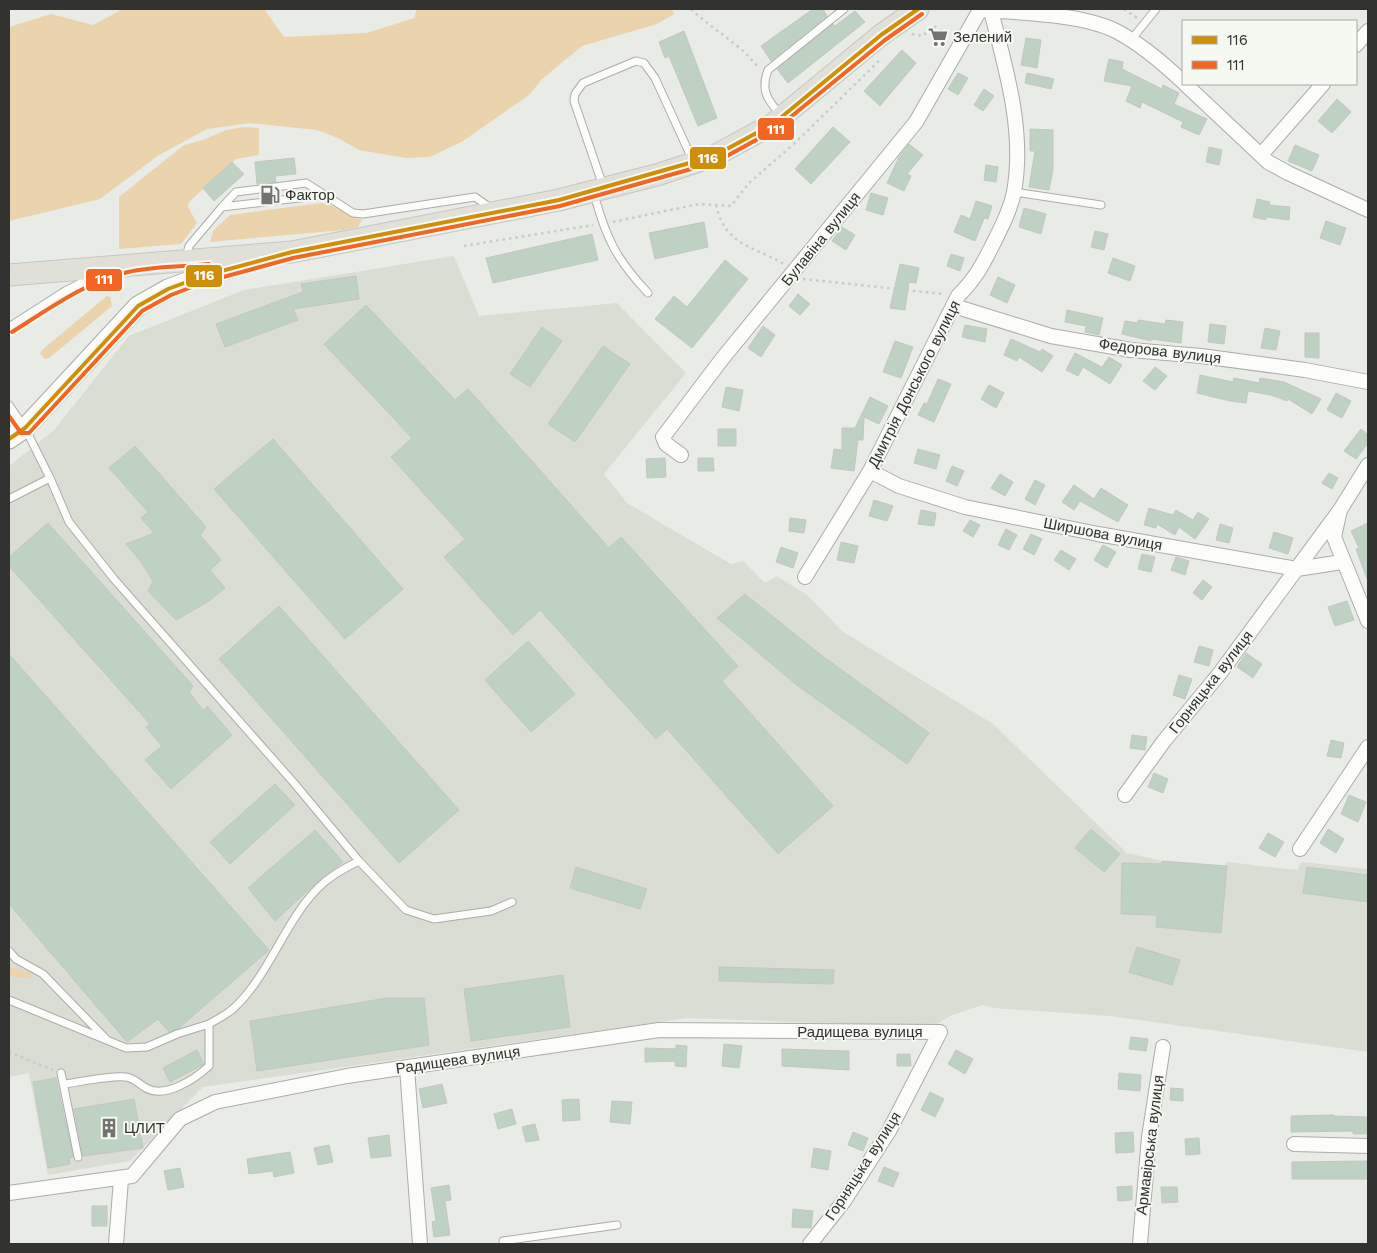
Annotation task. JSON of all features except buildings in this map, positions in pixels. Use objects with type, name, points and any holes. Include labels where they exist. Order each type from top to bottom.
[{"type":"main road","points":[[9,275],[292,252],[599,190],[694,163],[714,156],[773,124],[918,9]]},
{"type":"street","points":[[983,10],[1086,21],[1115,31],[1148,51],[1182,81]]},
{"type":"street","name":"Булавіна вулиця","points":[[681,455],[666,444],[664,437],[722,359],[916,122],[962,42],[983,10]]},
{"type":"street","name":"Дмитрія Донського вулиця","points":[[805,577],[870,471],[956,301],[976,278],[1006,218],[1014,192],[1017,148],[1009,79],[983,10]]},
{"type":"street","points":[[1357,44],[1368,30]]},
{"type":"street","points":[[1186,85],[1261,155],[1288,174],[1368,210]]},
{"type":"street","points":[[1261,155],[1322,85]]},
{"type":"street","points":[[9,439],[25,428],[138,306],[168,289],[203,276],[292,252]]},
{"type":"street","name":"Федорова вулиця","points":[[956,301],[1051,336],[1131,350],[1201,356],[1305,370],[1368,382]]},
{"type":"street","points":[[1368,465],[1340,510],[1334,537],[1342,562],[1368,621]]},
{"type":"street","name":"Ширшова вулиця","points":[[870,471],[899,486],[965,507],[1098,534],[1297,568],[1342,562]]},
{"type":"street","name":"Горняцька вулиця","points":[[1125,795],[1164,741],[1220,673],[1340,510]]},
{"type":"street","points":[[1300,849],[1368,747]]},
{"type":"street","name":"Радищева вулиця","points":[[9,1193],[132,1176],[180,1119],[215,1102],[347,1076],[659,1030],[940,1032]]},
{"type":"street","name":"Горняцька вулиця","points":[[810,1244],[844,1201],[889,1131],[940,1032]]},
{"type":"street","name":"Армавірська вулиця","points":[[1140,1244],[1149,1137],[1163,1047]]},
{"type":"street","points":[[407,1068],[420,1244]]},
{"type":"street","points":[[1294,1144],[1368,1146]]},
{"type":"street","points":[[116,1244],[121,1179]]},
{"type":"lane","points":[[781,117],[767,99],[764,82],[768,70],[844,9]]},
{"type":"lane","points":[[1131,40],[1156,9]]},
{"type":"lane","points":[[648,293],[608,241],[602,224],[599,190],[574,101],[575,94],[583,83],[636,61],[644,63],[655,78],[694,163]]},
{"type":"lane","points":[[185,260],[188,246],[236,192],[306,183],[353,214],[475,197],[497,212]]},
{"type":"lane","points":[[1014,192],[1101,205]]},
{"type":"lane","points":[[222,207],[325,195]]},
{"type":"lane","points":[[9,327],[65,291],[96,275],[128,264]]},
{"type":"lane","points":[[9,405],[25,428],[69,522],[114,579],[288,775],[359,860],[406,910],[434,919],[491,911],[512,902]]},
{"type":"lane","points":[[9,499],[50,478]]},
{"type":"lane","points":[[9,1000],[126,1048],[147,1047],[177,1034],[209,1024],[234,1008],[250,990],[317,888],[336,873],[359,860]]},
{"type":"lane","points":[[9,951],[16,959],[43,974],[109,1042]]},
{"type":"lane","points":[[64,1084],[126,1077],[138,1081],[147,1089],[157,1091],[169,1089],[191,1080],[209,1066],[209,1024]]},
{"type":"lane","points":[[61,1073],[78,1157]]},
{"type":"lane","points":[[503,1244],[503,1241],[617,1225]]},
{"type":"path","points":[[691,9],[716,32],[738,46],[766,76]]},
{"type":"path","points":[[1124,9],[1144,24]]},
{"type":"path","points":[[905,40],[912,34],[923,36],[931,27],[935,26],[962,42]]},
{"type":"path","points":[[464,246],[602,224],[699,204],[731,206],[749,183],[796,142],[883,58]]},
{"type":"path","points":[[716,205],[724,229],[733,238],[779,261],[791,275],[913,289],[956,301]]},
{"type":"path","points":[[9,1054],[61,1073]]},
{"type":"shaded area","points":[[123,9],[264,9],[284,37],[367,33],[414,18],[417,9],[672,9],[674,14],[657,24],[582,46],[542,79],[529,95],[463,141],[430,157],[406,158],[359,150],[338,138],[317,130],[250,123],[207,129],[159,155],[100,199],[9,221],[9,27],[51,14],[93,25]]},
{"type":"shaded area","points":[[244,127],[259,128],[259,155],[236,159],[189,202],[188,207],[197,223],[181,244],[119,249],[119,197],[184,145],[203,140],[226,130]]},
{"type":"shaded area","points":[[321,203],[330,205],[362,220],[358,227],[343,230],[210,242],[213,231],[230,215]]},
{"type":"shaded area","points":[[454,256],[479,316],[617,303],[686,373],[604,474],[627,503],[731,564],[743,561],[765,583],[777,576],[807,595],[842,631],[993,724],[1127,853],[1162,861],[1226,866],[1227,862],[1297,870],[1301,862],[1368,869],[1368,1052],[1110,1016],[994,1008],[983,1005],[952,1015],[932,1027],[687,1018],[203,1087],[130,1161],[48,1175],[29,1073],[9,1077],[9,466],[54,430],[129,336],[244,290]]},
{"type":"shaded area","points":[[107,296],[110,297],[112,306],[49,358],[45,359],[40,354],[42,350]]},
{"type":"shaded area","points":[[9,967],[30,972],[32,976],[28,978],[9,976]]},
{"type":"transit line","name":"116","points":[[9,439],[25,428],[138,306],[168,289],[203,276],[292,252],[559,200],[714,156],[773,124],[881,35],[918,9]]},
{"type":"transit line","name":"111","points":[[9,416],[21,433],[29,433],[142,311],[171,295],[205,282],[293,258],[560,206],[716,162],[776,129],[885,40],[922,14]]},
{"type":"transit line","name":"111","points":[[12,332],[68,297],[97,282],[128,272],[209,264]]},
{"type":"place","name":"Зелений","points":[[938,37]]},
{"type":"place","name":"Фактор","points":[[270,195]]},
{"type":"place","name":"ЦЛИТ","points":[[109,1128]]}]
